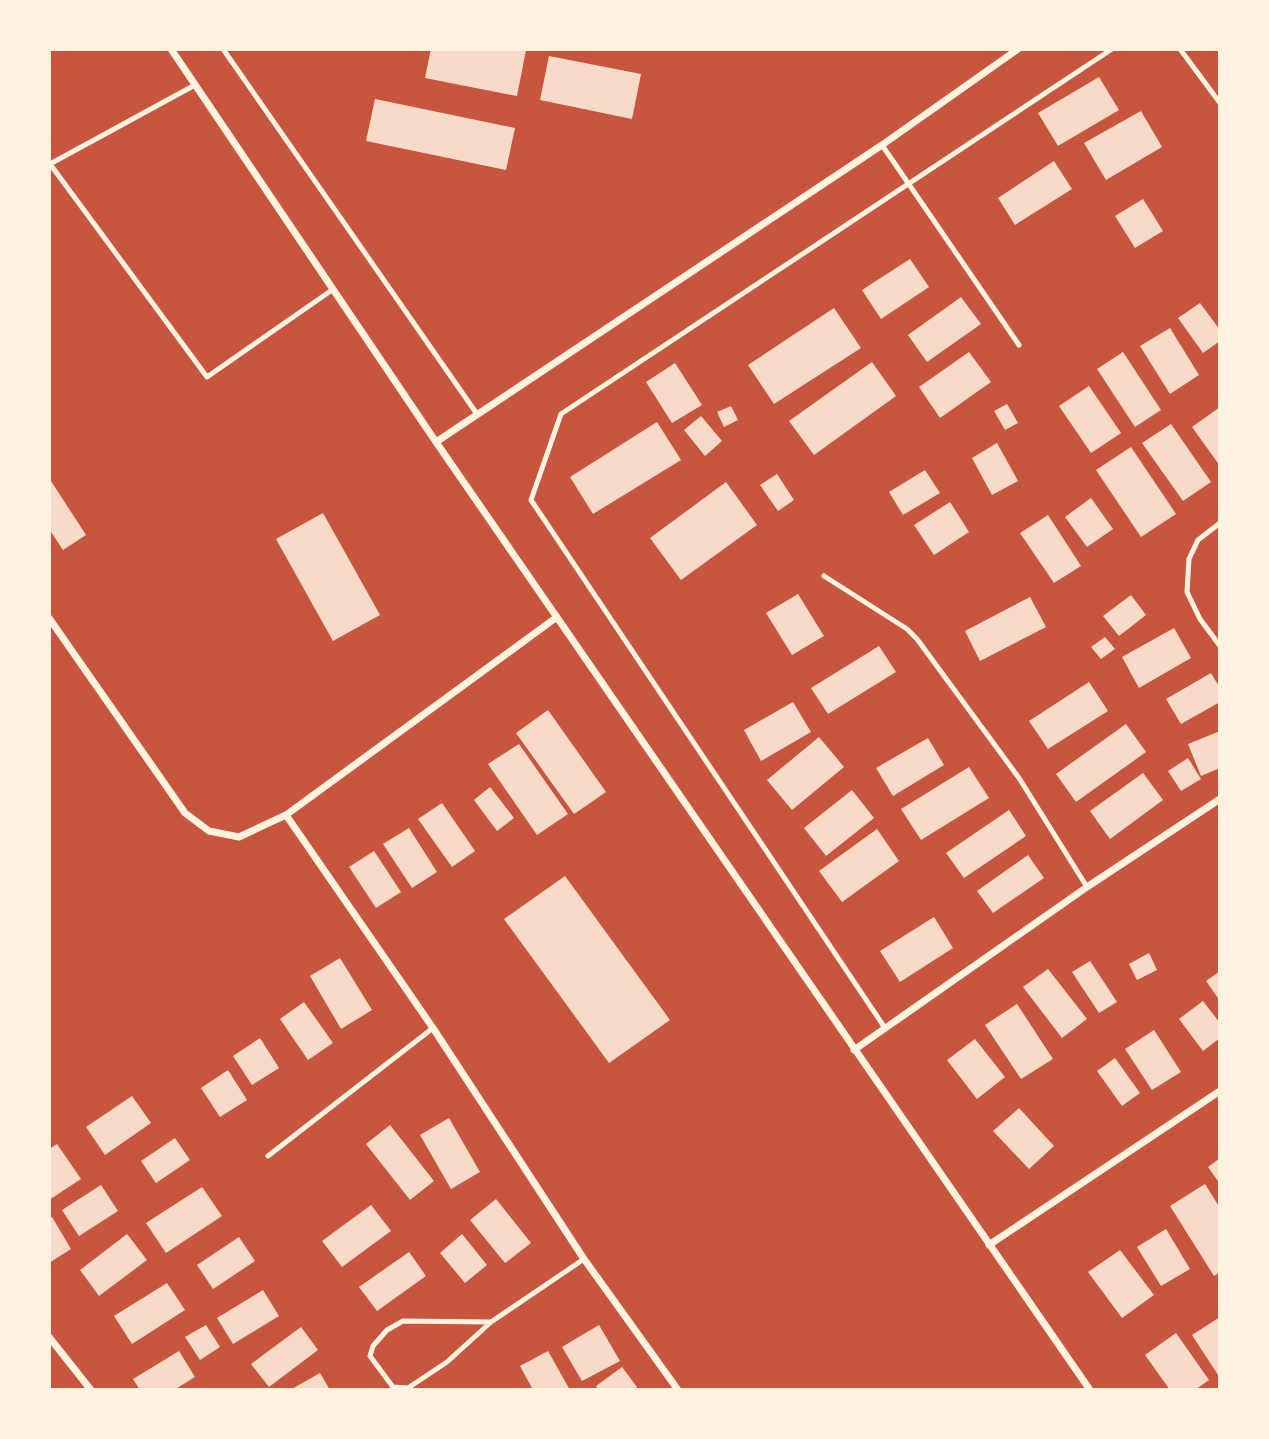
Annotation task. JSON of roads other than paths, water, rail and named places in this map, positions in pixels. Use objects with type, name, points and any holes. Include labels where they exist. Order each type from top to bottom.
[{"type":"street","points":[[171,49],[436,442],[1090,1390]]},
{"type":"street","points":[[436,442],[882,145],[1018,49]]},
{"type":"street","points":[[49,618],[185,813],[209,831],[239,837],[286,815],[558,617]]},
{"type":"street","points":[[854,1050],[1087,887],[1220,799]]},
{"type":"street","points":[[286,815],[433,1028],[583,1259],[678,1390]]},
{"type":"street","points":[[989,1245],[1220,1091]]},
{"type":"street","points":[[49,1337],[91,1390]]},
{"type":"lane","points":[[223,49],[477,414]]},
{"type":"lane","points":[[885,1028],[531,500],[561,414],[1112,49]]},
{"type":"lane","points":[[1180,49],[1220,103]]},
{"type":"lane","points":[[195,85],[50,164],[207,377],[332,290]]},
{"type":"lane","points":[[882,145],[1019,345]]},
{"type":"lane","points":[[1220,523],[1198,540],[1193,550],[1189,559],[1187,592],[1200,619],[1220,646]]},
{"type":"lane","points":[[824,576],[907,629],[917,639],[1019,778],[1087,887]]},
{"type":"lane","points":[[268,1156],[433,1028]]},
{"type":"lane","points":[[491,1322],[403,1321],[387,1330],[373,1346],[370,1356],[393,1387],[408,1388],[447,1362],[491,1322],[583,1259]]}]
